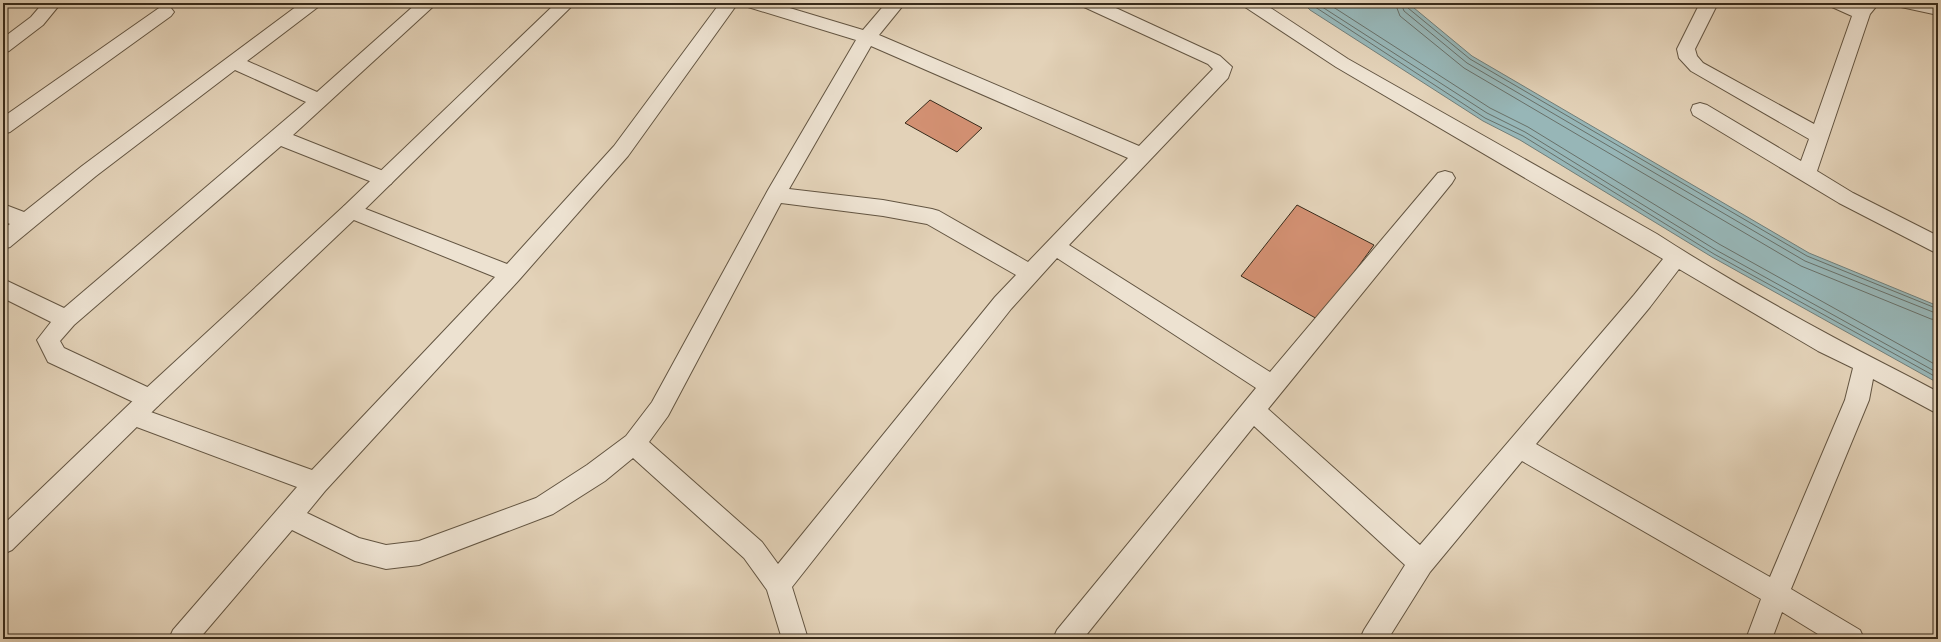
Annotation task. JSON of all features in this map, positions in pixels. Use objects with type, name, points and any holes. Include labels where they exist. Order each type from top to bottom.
[{"type":"street","points":[[3,47],[38,21],[52,3]]},
{"type":"street","points":[[3,241],[233,62],[312,3]]},
{"type":"street","points":[[150,399],[56,355],[48,340],[66,319],[278,137],[428,3]]},
{"type":"street","points":[[3,542],[150,399],[351,211],[566,3]]},
{"type":"street","points":[[182,639],[289,516],[316,482],[511,274],[621,151],[729,3]]},
{"type":"street","points":[[754,3],[867,37],[1143,156]]},
{"type":"street","points":[[289,516],[355,549],[386,557],[419,553],[544,506],[596,473],[634,443],[660,409],[775,195],[867,37],[896,3]]},
{"type":"street","points":[[778,584],[998,309],[1054,246],[1221,74],[1223,67],[1214,60],[1132,24],[1090,3]]},
{"type":"street","points":[[1251,3],[1342,63],[1650,240],[1676,257],[1826,344],[1865,363],[1938,404]]},
{"type":"street","points":[[1710,3],[1686,49],[1688,58],[1697,67],[1819,136]]},
{"type":"street","points":[[1806,175],[1866,8],[1838,3]]},
{"type":"street","points":[[1907,3],[1938,8]]},
{"type":"street","points":[[3,127],[165,12]]},
{"type":"street","points":[[233,62],[318,100]]},
{"type":"street","points":[[1700,110],[1846,198],[1938,246]]},
{"type":"street","points":[[278,137],[384,179]]},
{"type":"street","points":[[1066,639],[1272,386],[1445,178]]},
{"type":"street","points":[[775,195],[883,208],[932,217],[1030,273]]},
{"type":"street","points":[[351,211],[511,274]]},
{"type":"street","points":[[3,212],[26,222]]},
{"type":"street","points":[[1054,246],[1272,386]]},
{"type":"street","points":[[1373,639],[1421,562],[1642,301],[1676,257]]},
{"type":"street","points":[[3,288],[66,319]]},
{"type":"street","points":[[1759,639],[1776,594],[1857,400],[1865,363]]},
{"type":"street","points":[[1253,410],[1421,562]]},
{"type":"street","points":[[134,416],[316,482]]},
{"type":"street","points":[[634,443],[753,550],[778,584],[796,639]]},
{"type":"street","points":[[1518,447],[1776,594],[1851,639]]},
{"type":"water","points":[[1303,3],[1408,3],[1472,56],[1809,253],[1938,306],[1938,383],[1712,257],[1520,140],[1483,121],[1310,10]]},
{"type":"building","points":[[930,100],[982,128],[957,152],[905,123]]},
{"type":"building","points":[[1297,205],[1374,245],[1319,320],[1241,276]]}]
